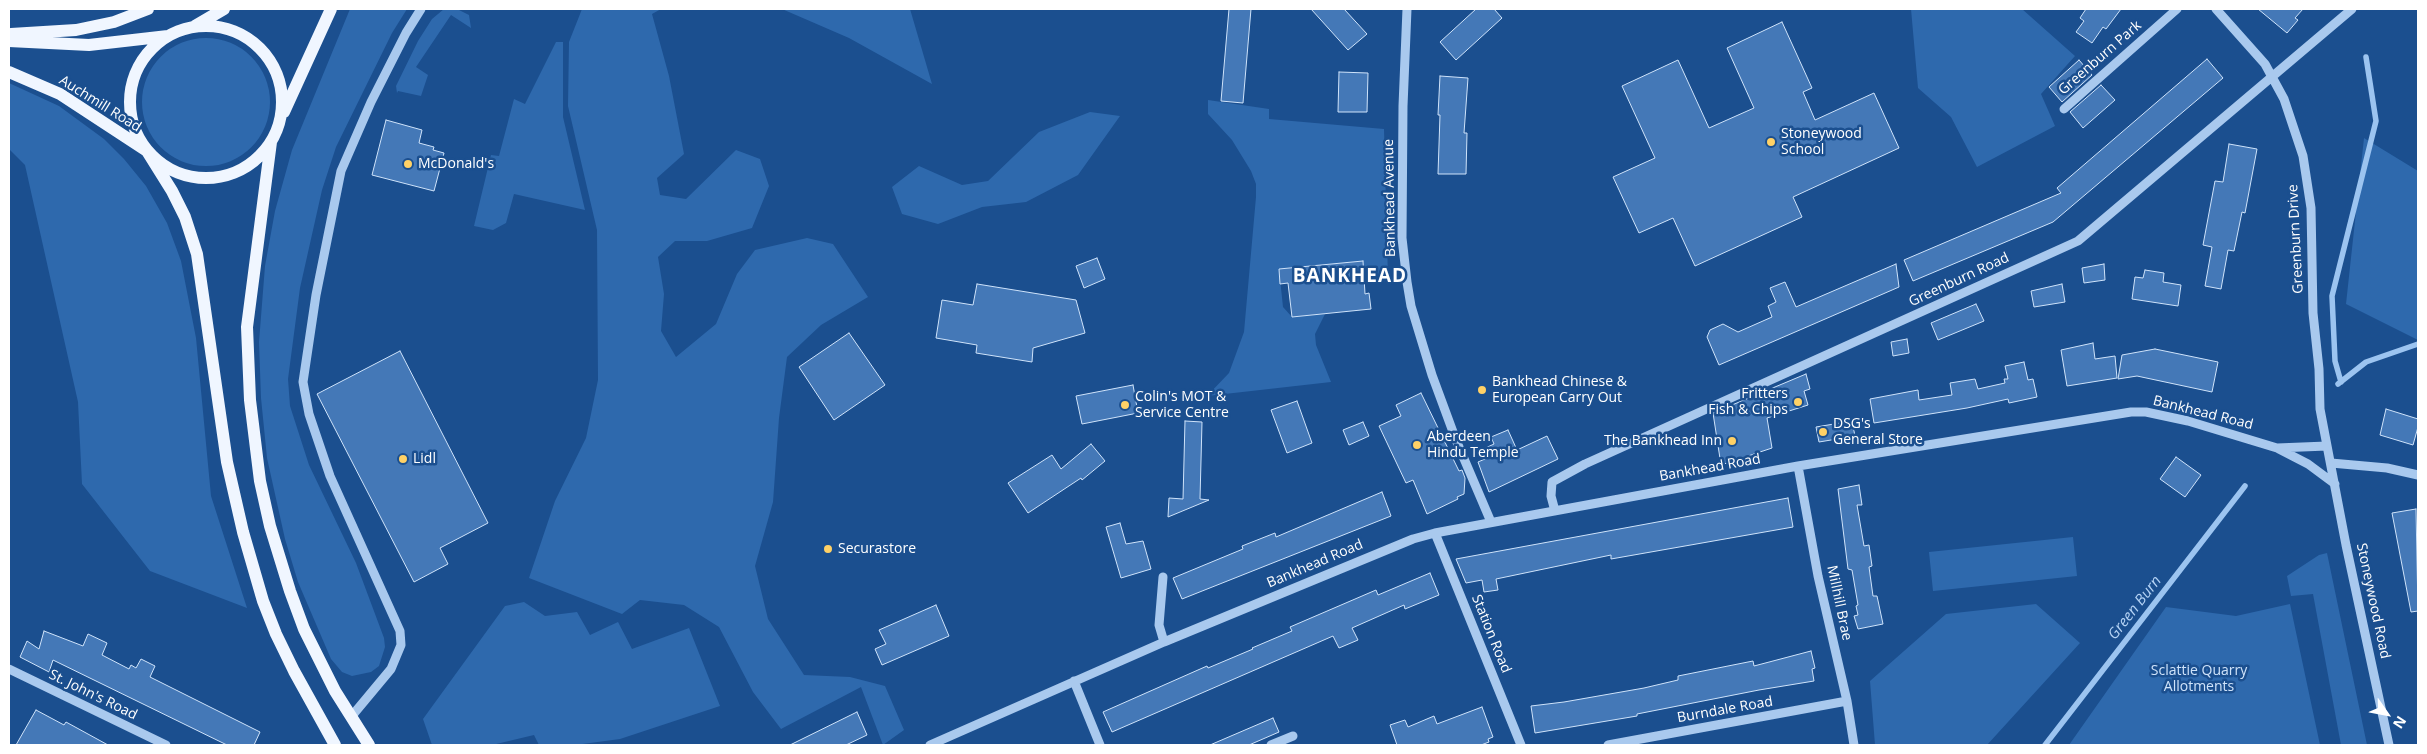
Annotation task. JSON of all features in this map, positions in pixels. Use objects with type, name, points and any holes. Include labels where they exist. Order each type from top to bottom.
[{"type":"main road","points":[[9,34],[76,30],[114,22],[148,9]]},
{"type":"main road","points":[[9,41],[89,46],[168,36],[193,27],[224,9]]},
{"type":"main road","points":[[332,9],[281,116],[271,142],[247,327],[253,434],[266,508],[290,592],[319,659],[368,745]]},
{"type":"main road","points":[[193,27],[211,26],[229,30],[246,37],[260,48],[272,63],[279,80],[282,98],[281,116]]},
{"type":"main road","points":[[168,36],[157,44],[140,64],[131,89],[130,102],[134,128],[172,191],[193,238],[227,462],[243,532],[263,601],[294,671],[335,745]]},
{"type":"main road","name":"Auchmill Road","points":[[9,72],[60,94],[147,151]]},
{"type":"main road","points":[[147,151],[162,165],[174,171],[201,179],[222,177],[241,170],[258,158],[271,142]]},
{"type":"street","points":[[351,716],[392,669],[401,645],[400,631],[330,476],[309,414],[303,382],[316,295],[341,171],[375,93],[406,33],[422,9]]},
{"type":"street","name":"Bankhead Avenue","points":[[1407,9],[1403,106],[1402,238],[1407,282],[1411,306],[1432,375],[1456,440],[1491,522]]},
{"type":"street","name":"Greenburn Park","points":[[2064,109],[2177,9]]},
{"type":"street","name":"Greenburn Drive","points":[[2216,9],[2253,49],[2272,77],[2284,99],[2296,131],[2308,182],[2312,228],[2313,313],[2319,369],[2320,409],[2331,463]]},
{"type":"street","name":"Greenburn Road","points":[[1555,511],[1551,496],[1552,482],[1585,464],[2078,241],[2352,9]]},
{"type":"street","name":"Bankhead Road","points":[[930,745],[1164,642],[1413,539],[1435,532],[1798,466],[2131,412],[2146,412],[2180,419],[2277,448],[2308,464],[2335,484]]},
{"type":"street","name":"Bankhead Road","points":[[2277,448],[2327,446]]},
{"type":"street","points":[[2331,463],[2387,468],[2418,476]]},
{"type":"street","name":"Stoneywood Road","points":[[2331,463],[2390,745]]},
{"type":"street","name":"Millhill Brae","points":[[1798,466],[1818,576],[1847,701],[1854,745]]},
{"type":"street","name":"Station Road","points":[[1435,532],[1521,745]]},
{"type":"street","points":[[1163,577],[1159,625],[1164,642]]},
{"type":"street","name":"St. John's Road","points":[[9,669],[166,745]]},
{"type":"street","points":[[1074,681],[1100,745]]},
{"type":"street","name":"Burndale Road","points":[[1608,745],[1847,701]]},
{"type":"street","points":[[1271,745],[1293,736]]},
{"type":"green space","points":[[350,9],[407,9],[392,33],[336,147],[322,190],[300,288],[288,379],[290,406],[309,465],[356,563],[384,638],[385,647],[379,666],[371,672],[352,676],[342,672],[331,659],[298,582],[285,539],[267,458],[261,398],[259,342],[265,266],[275,211],[292,150]]},
{"type":"green space","points":[[444,9],[457,9],[469,15],[471,28],[451,15],[416,67],[428,75],[421,96],[398,91],[397,93],[396,86],[418,41],[432,19]]},
{"type":"green space","points":[[582,9],[661,9],[652,14],[669,76],[684,154],[657,178],[660,195],[686,199],[736,150],[760,159],[769,186],[752,228],[707,241],[675,241],[658,257],[664,294],[661,331],[676,357],[716,324],[737,274],[755,250],[807,238],[833,244],[868,297],[821,325],[787,357],[779,418],[773,502],[755,566],[768,619],[804,675],[850,677],[885,686],[904,730],[883,745],[861,687],[781,729],[753,692],[719,627],[684,605],[640,600],[622,614],[529,578],[555,501],[586,438],[598,380],[597,230],[568,106],[569,42]]},
{"type":"green space","points":[[782,9],[910,9],[932,84],[849,38]]},
{"type":"green space","points":[[1911,9],[2022,9],[2075,56],[2041,94],[2055,126],[1977,167],[1951,117],[1918,88]]},
{"type":"green space","points":[[206,38],[219,39],[231,43],[251,57],[265,77],[269,89],[269,115],[265,127],[251,147],[231,161],[219,165],[206,166],[193,165],[181,161],[161,147],[147,127],[143,115],[142,102],[143,89],[147,77],[161,57],[181,43],[193,39]]},
{"type":"green space","points":[[556,42],[563,42],[563,117],[585,210],[514,194],[506,223],[493,230],[474,226],[491,155],[499,156],[514,99],[525,104]]},
{"type":"green space","points":[[9,83],[59,106],[104,139],[124,159],[146,186],[167,223],[181,261],[196,338],[211,496],[247,608],[150,571],[82,484],[78,402],[25,165],[9,149]]},
{"type":"green space","points":[[1208,100],[1269,109],[1269,119],[1384,129],[1387,281],[1372,282],[1364,276],[1362,261],[1279,269],[1283,307],[1292,317],[1325,314],[1315,334],[1316,345],[1331,382],[1207,396],[1229,373],[1244,332],[1256,197],[1256,184],[1251,171],[1232,140],[1208,114]]},
{"type":"green space","points":[[1090,112],[1120,116],[1078,175],[1026,202],[982,207],[938,224],[902,214],[892,187],[919,166],[962,185],[988,181],[1039,132]]},
{"type":"green space","points":[[2364,138],[2418,171],[2418,340],[2346,304]]},
{"type":"green space","points":[[2073,537],[2077,576],[1933,591],[1929,552]]},
{"type":"green space","points":[[2327,553],[2367,745],[2341,745],[2313,594],[2291,596],[2287,576],[2319,555]]},
{"type":"green space","points":[[524,602],[545,616],[577,612],[590,635],[618,622],[632,649],[689,628],[720,706],[620,739],[575,745],[539,745],[534,735],[492,745],[432,745],[423,719],[505,606]]},
{"type":"green space","points":[[2036,604],[2080,643],[1987,745],[1875,745],[1870,681],[1946,614]]},
{"type":"green space","name":"Sclattie Quarry Allotments","points":[[2290,604],[2320,745],[2069,745],[2166,607],[2236,616]]},
{"type":"building","points":[[1229,9],[1251,9],[1243,103],[1221,101]]},
{"type":"building","points":[[1311,9],[1344,9],[1367,34],[1348,50]]},
{"type":"building","points":[[1476,9],[1494,9],[1502,18],[1456,60],[1440,42]]},
{"type":"building","points":[[2086,9],[2121,9],[2106,29],[2103,27],[2092,43],[2076,32],[2084,21],[2080,18]]},
{"type":"building","points":[[2258,9],[2303,9],[2295,18],[2298,20],[2287,33]]},
{"type":"building","name":"Stoneywood School","points":[[1782,22],[1812,88],[1803,92],[1815,120],[1874,93],[1899,148],[1793,197],[1802,217],[1695,266],[1673,218],[1639,233],[1613,177],[1655,158],[1622,86],[1678,60],[1709,128],[1754,108],[1727,48]]},
{"type":"building","points":[[2207,59],[2223,78],[2053,222],[1913,281],[1904,260],[2061,193],[2057,188]]},
{"type":"building","points":[[2079,60],[2092,75],[2062,102],[2049,87]]},
{"type":"building","points":[[1339,72],[1368,73],[1367,112],[1338,112]]},
{"type":"building","points":[[1440,76],[1468,78],[1464,133],[1467,133],[1466,174],[1438,174]]},
{"type":"building","points":[[2101,85],[2115,100],[2083,128],[2070,112]]},
{"type":"building","name":"McDonald's","points":[[386,120],[422,130],[419,143],[434,147],[433,150],[444,153],[434,191],[372,175]]},
{"type":"building","points":[[2229,144],[2257,149],[2245,213],[2242,212],[2234,251],[2228,250],[2221,289],[2205,286],[2212,247],[2203,245],[2215,181],[2223,182]]},
{"type":"building","points":[[1097,258],[1105,279],[1084,288],[1076,266]]},
{"type":"building","points":[[1363,261],[1365,294],[1369,293],[1371,309],[1292,317],[1288,283],[1280,284],[1279,269]]},
{"type":"building","points":[[1896,264],[1899,287],[1719,365],[1707,337],[1710,330],[1723,324],[1738,332],[1772,317],[1768,306],[1776,302],[1770,288],[1785,282],[1796,307]]},
{"type":"building","points":[[2104,264],[2105,280],[2084,283],[2082,268]]},
{"type":"building","points":[[2145,270],[2164,273],[2163,282],[2181,285],[2178,306],[2132,299],[2135,277],[2143,278]]},
{"type":"building","points":[[977,284],[1076,300],[1085,333],[1033,348],[1032,362],[976,353],[977,345],[936,338],[942,300],[973,305]]},
{"type":"building","points":[[2062,284],[2065,302],[2034,307],[2031,291]]},
{"type":"building","points":[[1976,304],[1984,321],[1938,340],[1931,323]]},
{"type":"building","points":[[849,333],[885,385],[834,420],[799,367]]},
{"type":"building","points":[[1907,339],[1909,353],[1893,356],[1891,342]]},
{"type":"building","points":[[2093,343],[2095,359],[2115,356],[2117,378],[2067,386],[2061,350]]},
{"type":"building","points":[[2155,349],[2218,362],[2212,392],[2137,376],[2118,379],[2122,355]]},
{"type":"building","name":"Lidl","points":[[400,351],[488,523],[440,548],[448,564],[414,582],[317,394]]},
{"type":"building","points":[[2024,362],[2028,380],[2033,379],[2037,397],[2009,403],[2008,399],[1967,408],[1874,423],[1870,399],[1918,390],[1919,400],[1952,395],[1950,383],[1975,379],[1978,389],[2005,383],[2004,379],[2008,379],[2005,366]]},
{"type":"building","points":[[1806,374],[1810,389],[1804,391],[1808,405],[1767,418],[1772,448],[1721,465],[1713,413]]},
{"type":"building","points":[[1133,385],[1138,413],[1082,424],[1076,396]]},
{"type":"building","name":"Aberdeen Hindu Temple","points":[[1421,393],[1459,471],[1462,470],[1465,478],[1464,494],[1457,497],[1458,499],[1427,514],[1413,480],[1406,483],[1379,426],[1401,416],[1396,405]]},
{"type":"building","points":[[1297,401],[1312,443],[1287,453],[1271,410]]},
{"type":"building","points":[[2386,409],[2418,419],[2418,427],[2413,445],[2380,435]]},
{"type":"building","points":[[1185,421],[1202,422],[1200,499],[1209,500],[1168,517],[1169,498],[1183,499]]},
{"type":"building","points":[[1852,421],[1855,436],[1819,442],[1816,427]]},
{"type":"building","points":[[1363,422],[1369,436],[1349,445],[1343,430]]},
{"type":"building","points":[[1508,430],[1517,450],[1547,436],[1558,459],[1489,492],[1478,462],[1485,459],[1481,450],[1494,444],[1491,437]]},
{"type":"building","points":[[1091,444],[1105,461],[1082,480],[1081,478],[1028,513],[1008,483],[1052,455],[1061,469]]},
{"type":"building","points":[[2176,457],[2201,475],[2185,497],[2160,479]]},
{"type":"building","points":[[1859,485],[1862,505],[1857,505],[1864,546],[1869,545],[1872,566],[1869,567],[1873,596],[1877,596],[1883,624],[1858,629],[1854,616],[1858,615],[1856,606],[1858,605],[1852,570],[1848,569],[1838,489]]},
{"type":"building","points":[[1382,492],[1391,516],[1182,599],[1173,578],[1243,549],[1242,546],[1275,533],[1276,537]]},
{"type":"building","points":[[1788,498],[1793,527],[1611,559],[1611,555],[1496,579],[1498,590],[1484,592],[1482,580],[1466,583],[1456,559]]},
{"type":"building","points":[[2416,509],[2418,611],[2411,612],[2392,513]]},
{"type":"building","points":[[1120,523],[1126,544],[1143,541],[1151,569],[1121,578],[1106,527]]},
{"type":"building","points":[[1430,573],[1439,595],[1405,609],[1404,605],[1352,628],[1358,640],[1339,648],[1333,636],[1112,732],[1103,712],[1207,666],[1208,668],[1253,649],[1292,631],[1290,627],[1376,590],[1378,595]]},
{"type":"building","points":[[936,605],[949,636],[882,665],[875,649],[886,644],[879,630]]},
{"type":"building","points":[[44,631],[83,646],[88,634],[107,643],[102,655],[129,669],[131,665],[136,668],[141,659],[155,666],[150,677],[260,732],[254,745],[227,745],[53,660],[49,672],[20,657],[27,641],[39,649]]},
{"type":"building","points":[[1811,651],[1815,668],[1812,669],[1814,681],[1637,714],[1637,716],[1535,733],[1531,706],[1644,688],[1678,680],[1678,676],[1753,661],[1754,666]]},
{"type":"building","points":[[1482,707],[1493,737],[1488,739],[1489,742],[1481,745],[1397,745],[1390,725],[1405,720],[1408,727],[1434,716],[1437,724]]},
{"type":"building","points":[[36,710],[64,725],[66,722],[108,745],[16,745]]},
{"type":"building","points":[[857,712],[867,735],[846,745],[790,745]]},
{"type":"building","points":[[1273,718],[1279,732],[1249,745],[1210,745]]},
{"type":"waterway","points":[[2341,382],[2335,361],[2332,296],[2376,121],[2366,57]]},
{"type":"waterway","name":"Green Burn","points":[[2338,384],[2366,362],[2418,344]]},
{"type":"waterway","name":"Green Burn","points":[[2045,745],[2245,486]]},
{"type":"place","name":"Stoneywood School","points":[[1771,142]]},
{"type":"place","name":"McDonald's","points":[[408,164]]},
{"type":"place","name":"Bankhead Chinese & European Carry Out","points":[[1482,390]]},
{"type":"place","name":"Fritters Fish & Chips","points":[[1798,402]]},
{"type":"place","name":"Colin's MOT & Service Centre","points":[[1125,405]]},
{"type":"place","name":"DSG's General Store","points":[[1823,432]]},
{"type":"place","name":"The Bankhead Inn","points":[[1732,441]]},
{"type":"place","name":"Aberdeen Hindu Temple","points":[[1417,445]]},
{"type":"place","name":"Lidl","points":[[403,459]]},
{"type":"place","name":"Securastore","points":[[828,549]]},
{"type":"district","name":"BANKHEAD","points":[[1350,277]]}]
